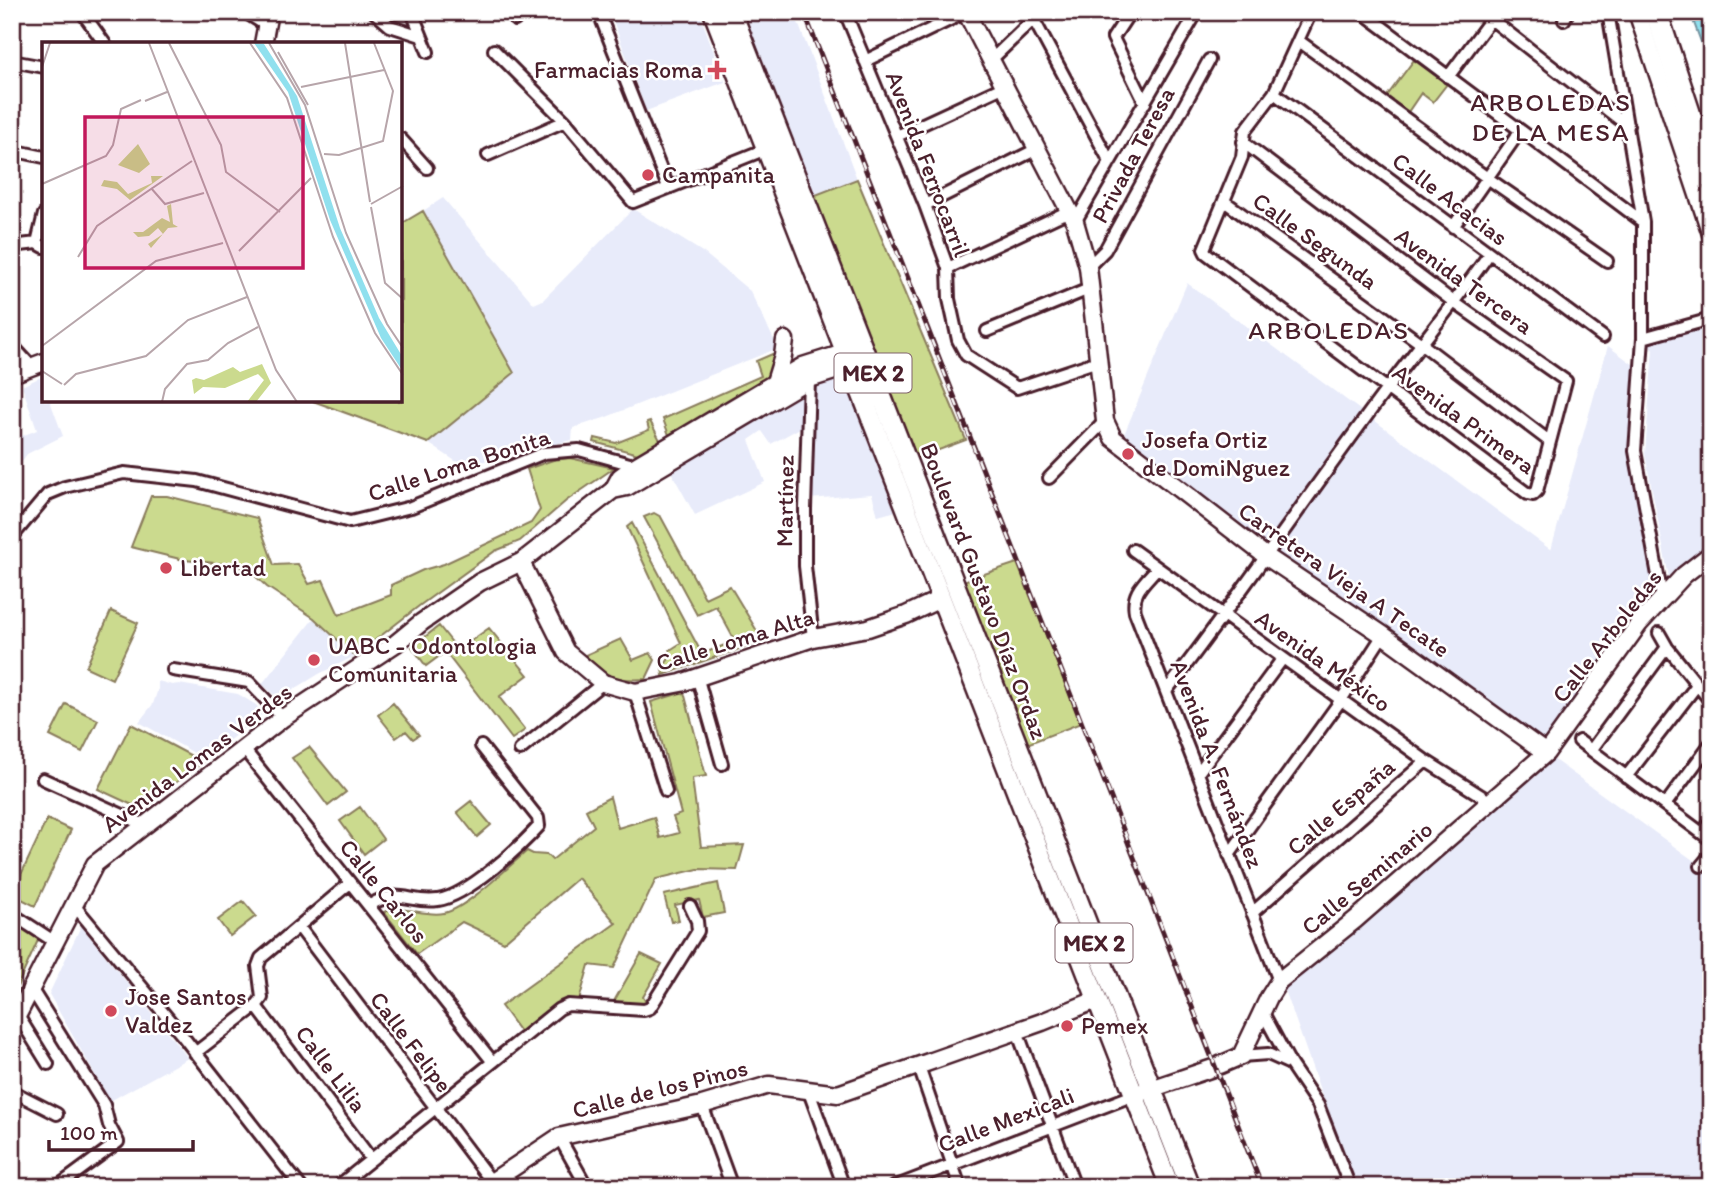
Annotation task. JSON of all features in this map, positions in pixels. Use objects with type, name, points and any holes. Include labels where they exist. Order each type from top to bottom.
[{"type":"highway","points":[[1656,12],[1675,69],[1674,79],[1697,173],[1703,183]]},
{"type":"main road","name":"Boulevard Gustavo Díaz Ordaz","points":[[713,12],[940,599],[1004,736],[1096,1000],[1189,1187]]},
{"type":"main road","name":"Boulevard Gustavo Díaz Ordaz","points":[[732,12],[1004,736],[1142,1092],[1170,1187]]},
{"type":"street","points":[[82,12],[104,42]]},
{"type":"street","points":[[245,12],[268,32]]},
{"type":"street","points":[[373,12],[390,26],[421,36]]},
{"type":"street","points":[[412,12],[428,52]]},
{"type":"street","points":[[602,12],[602,21],[668,187]]},
{"type":"street","name":"Avenida Ferrocarril","points":[[845,12],[925,205],[948,268],[952,321],[966,355],[1017,387],[1098,361]]},
{"type":"street","points":[[865,61],[966,12],[1072,216],[1088,267],[1088,289],[1105,421],[1049,478]]},
{"type":"street","points":[[1130,12],[1113,38],[1145,103]]},
{"type":"street","points":[[1224,201],[1242,157],[1245,131],[1274,93],[1311,12]]},
{"type":"street","points":[[1362,12],[1643,222]]},
{"type":"street","points":[[1608,12],[1643,222],[1643,338],[1635,451],[1662,597]]},
{"type":"street","points":[[1637,12],[1703,183],[1711,234]]},
{"type":"street","points":[[948,268],[1072,216],[1110,162],[1196,13]]},
{"type":"street","points":[[990,61],[1038,16],[1110,162]]},
{"type":"street","points":[[1448,76],[1486,16],[1628,126]]},
{"type":"street","points":[[1298,41],[1607,261]]},
{"type":"street","points":[[494,50],[565,121],[633,202],[766,149]]},
{"type":"street","name":"Privada Teresa","points":[[1088,267],[1105,250],[1209,60]]},
{"type":"street","points":[[12,61],[42,67]]},
{"type":"street","points":[[897,136],[1005,86]]},
{"type":"street","name":"Calle Acacias","points":[[1274,93],[1452,228],[1603,337]]},
{"type":"street","points":[[488,155],[565,121]]},
{"type":"street","points":[[1452,228],[1520,131]]},
{"type":"street","points":[[402,140],[427,168]]},
{"type":"street","name":"Avenida Tercera","points":[[1243,142],[1455,303],[1566,381],[1537,491],[1533,495]]},
{"type":"street","points":[[925,205],[1037,149]]},
{"type":"street","points":[[12,150],[42,157]]},
{"type":"street","name":"Avenida Primera","points":[[1224,201],[1204,249],[1206,253],[1528,494],[1533,495]]},
{"type":"street","name":"Calle Segunda","points":[[1224,201],[1423,345],[1549,441]]},
{"type":"street","points":[[12,246],[40,245]]},
{"type":"street","points":[[1167,690],[1224,617],[1387,389],[1455,303],[1489,254]]},
{"type":"street","points":[[986,331],[1088,289]]},
{"type":"street","points":[[1643,338],[1711,319]]},
{"type":"street","points":[[775,382],[785,340]]},
{"type":"street","points":[[12,345],[38,365]]},
{"type":"street","name":"Avenida Lomas Verdes","points":[[14,1016],[32,990],[95,864],[283,718],[395,644],[480,582],[521,562],[612,489],[620,477],[635,466],[775,382],[847,360]]},
{"type":"street","points":[[12,374],[38,365]]},
{"type":"street","name":"Avenida Lomas Verdes","points":[[612,489],[627,487],[806,373]]},
{"type":"street","name":"Martínez","points":[[806,373],[805,554],[813,638]]},
{"type":"street","name":"Carretera Vieja A Tecate","points":[[1105,421],[1113,438],[1268,557],[1383,635],[1546,753]]},
{"type":"street","name":"Calle Loma Bonita","points":[[12,537],[48,494],[65,486],[124,473],[197,481],[350,522],[411,507],[544,453],[579,450],[653,471]]},
{"type":"street","name":"Avenida México","points":[[1133,550],[1426,761],[1491,802]]},
{"type":"street","name":"Calle Arboledas","points":[[1546,753],[1639,624],[1684,575],[1711,554]]},
{"type":"street","name":"Calle Loma Alta","points":[[521,562],[566,653],[603,683],[635,692],[681,682],[813,638],[868,628],[906,615],[940,599]]},
{"type":"street","name":"Avenida A. Fernández","points":[[1157,568],[1135,593],[1133,602],[1279,981]]},
{"type":"street","points":[[1659,633],[1711,702]]},
{"type":"street","points":[[1229,855],[1341,700],[1383,635]]},
{"type":"street","points":[[1592,749],[1667,647]]},
{"type":"street","points":[[1198,773],[1283,658]]},
{"type":"street","points":[[173,670],[249,682],[283,718]]},
{"type":"street","points":[[697,676],[722,764]]},
{"type":"street","points":[[520,750],[603,683]]},
{"type":"street","points":[[1626,778],[1697,685]]},
{"type":"street","points":[[635,692],[666,791]]},
{"type":"street","points":[[1579,741],[1706,836],[1711,821]]},
{"type":"street","points":[[1665,806],[1711,743]]},
{"type":"street","points":[[370,905],[391,895],[431,900],[455,895],[522,845],[538,826],[538,818],[481,746]]},
{"type":"street","name":"Calle Carlos","points":[[243,748],[492,1061]]},
{"type":"street","name":"Calle Seminario","points":[[1241,1056],[1279,981],[1355,920],[1546,753]]},
{"type":"street","name":"Calle España","points":[[1252,913],[1426,761]]},
{"type":"street","points":[[43,779],[147,825]]},
{"type":"street","points":[[195,1053],[256,1006],[262,998],[258,966],[261,958],[350,883]]},
{"type":"street","points":[[74,905],[301,1187]]},
{"type":"street","points":[[337,1187],[492,1061],[568,1005],[644,1010],[650,1008],[698,931],[690,906]]},
{"type":"street","points":[[12,914],[55,942]]},
{"type":"street","name":"Calle Felipe","points":[[299,927],[488,1184]]},
{"type":"street","points":[[32,990],[104,1105],[117,1142],[57,1187]]},
{"type":"street","name":"Calle de los Pinos","points":[[488,1184],[559,1137],[702,1105],[769,1085],[838,1094],[919,1067],[1096,1000]]},
{"type":"street","name":"Calle Lilia","points":[[256,1006],[372,1158]]},
{"type":"street","points":[[1263,1013],[1291,1065],[1318,1105],[1350,1187]]},
{"type":"street","points":[[14,1016],[48,1064]]},
{"type":"street","points":[[1017,1031],[1075,1187]]},
{"type":"street","points":[[1142,1092],[1217,1067],[1241,1056],[1268,1054],[1291,1065]]},
{"type":"street","points":[[919,1067],[960,1187]]},
{"type":"street","points":[[808,1089],[844,1187]]},
{"type":"street","points":[[12,1091],[57,1114]]},
{"type":"street","name":"Calle Mexicali","points":[[894,1187],[1142,1092]]},
{"type":"street","points":[[702,1105],[732,1187]]},
{"type":"street","points":[[559,1137],[587,1187]]},
{"type":"shaded area","points":[[610,12],[699,12],[725,82],[646,111]]},
{"type":"shaded area","points":[[743,12],[794,12],[857,179],[813,196]]},
{"type":"shaded area","points":[[443,198],[534,304],[543,300],[633,209],[704,253],[750,291],[778,348],[573,428],[572,440],[463,466],[428,443],[513,372],[423,211]]},
{"type":"shaded area","points":[[1187,283],[1551,550],[1608,346],[1641,370],[1635,451],[1662,597],[1546,754],[1711,873],[1711,1187],[1354,1187],[1284,987],[1545,752],[1267,557],[1178,478],[1120,444]]},
{"type":"shaded area","points":[[1711,319],[1711,554],[1671,588],[1645,454],[1653,349],[1643,338]]},
{"type":"shaded area","points":[[843,376],[900,510],[878,516],[872,494],[809,499],[816,385]]},
{"type":"shaded area","points":[[41,377],[42,402],[50,402],[63,436],[27,454],[12,475],[12,440],[37,430],[22,386]]},
{"type":"shaded area","points":[[804,394],[800,428],[771,444],[762,431],[749,440],[765,482],[695,515],[670,470]]},
{"type":"shaded area","name":"UABC - Odontologia Comunitaria","points":[[314,618],[355,656],[319,674],[281,701],[262,684]]},
{"type":"shaded area","points":[[158,681],[238,694],[256,705],[263,714],[205,759],[139,722],[153,704]]},
{"type":"shaded area","points":[[81,926],[188,1058],[110,1101],[49,994]]},
{"type":"green space","points":[[1414,60],[1447,84],[1433,102],[1421,93],[1408,112],[1387,96]]},
{"type":"green space","points":[[857,179],[966,440],[917,458],[813,196]]},
{"type":"green space","points":[[423,211],[514,373],[428,443],[316,402],[402,402],[402,223]]},
{"type":"green space","points":[[777,352],[774,366],[767,378],[669,435],[663,419],[761,376],[756,361]]},
{"type":"green space","points":[[650,421],[661,442],[638,454],[594,442],[595,438],[616,443],[649,430],[647,422]]},
{"type":"green space","points":[[570,458],[614,468],[566,501],[520,541],[495,551],[355,656],[314,618],[267,587],[251,572],[236,565],[184,560],[131,547],[151,496],[167,496],[257,518],[274,565],[298,564],[309,584],[323,580],[339,615],[391,595],[391,585],[423,570],[444,564],[531,523],[540,510],[527,469],[553,460]]},
{"type":"green space","points":[[654,513],[661,517],[705,598],[730,586],[763,641],[663,675],[662,668],[668,660],[670,650],[681,643],[627,527],[632,523],[702,654],[735,641],[716,606],[697,615],[644,517]]},
{"type":"green space","points":[[1017,563],[1081,723],[1027,744],[963,581]]},
{"type":"green space","points":[[111,611],[138,623],[112,679],[86,667]]},
{"type":"green space","points":[[439,626],[458,650],[489,628],[528,675],[499,697],[525,730],[512,739],[445,652],[426,666],[412,647]]},
{"type":"green space","points":[[621,639],[633,660],[650,653],[655,660],[646,679],[612,676],[598,669],[583,656]]},
{"type":"green space","points":[[684,692],[706,776],[692,778],[701,847],[744,845],[737,870],[698,869],[656,879],[614,968],[589,965],[578,1004],[569,1005],[524,1037],[501,1006],[616,923],[578,878],[504,942],[462,922],[417,954],[384,912],[398,909],[444,913],[475,896],[527,851],[547,855],[552,860],[594,826],[586,810],[610,797],[618,828],[654,817],[660,838],[679,833],[673,817],[681,814],[651,702]]},
{"type":"green space","points":[[393,703],[419,735],[413,739],[406,731],[396,738],[378,715]]},
{"type":"green space","points":[[66,704],[98,720],[82,752],[50,736]]},
{"type":"green space","points":[[131,724],[203,762],[141,809],[98,789]]},
{"type":"green space","points":[[309,747],[346,792],[328,806],[292,758]]},
{"type":"green space","points":[[471,801],[491,825],[477,837],[457,812]]},
{"type":"green space","points":[[360,807],[383,839],[364,854],[340,821]]},
{"type":"green space","points":[[47,819],[71,830],[35,906],[12,894]]},
{"type":"green space","points":[[718,883],[724,913],[703,917],[699,900],[675,905],[679,920],[671,922],[664,895]]},
{"type":"green space","points":[[243,901],[256,916],[230,936],[218,920]]},
{"type":"green space","points":[[12,919],[39,938],[17,987],[12,979]]},
{"type":"green space","points":[[641,954],[662,964],[643,997],[647,1004],[643,1006],[613,1003]]},
{"type":"water","points":[[1690,12],[1711,12],[1711,69]]},
{"type":"railway","points":[[804,12],[1262,1187]]},
{"type":"place","name":"Farmacias Roma","points":[[717,70]]},
{"type":"place","name":"Campanita","points":[[648,175]]},
{"type":"place","name":"Josefa Ortiz de DomiNguez","points":[[1128,454]]},
{"type":"place","name":"Libertad","points":[[166,568]]},
{"type":"place","name":"UABC - Odontologia Comunitaria","points":[[314,660]]},
{"type":"place","name":"Jose Santos Valdez","points":[[111,1011]]},
{"type":"place","name":"Pemex","points":[[1067,1026]]},
{"type":"district","name":"ARBOLEDAS DE LA MESA","points":[[1551,117]]},
{"type":"district","name":"ARBOLEDAS","points":[[1329,330]]}]
